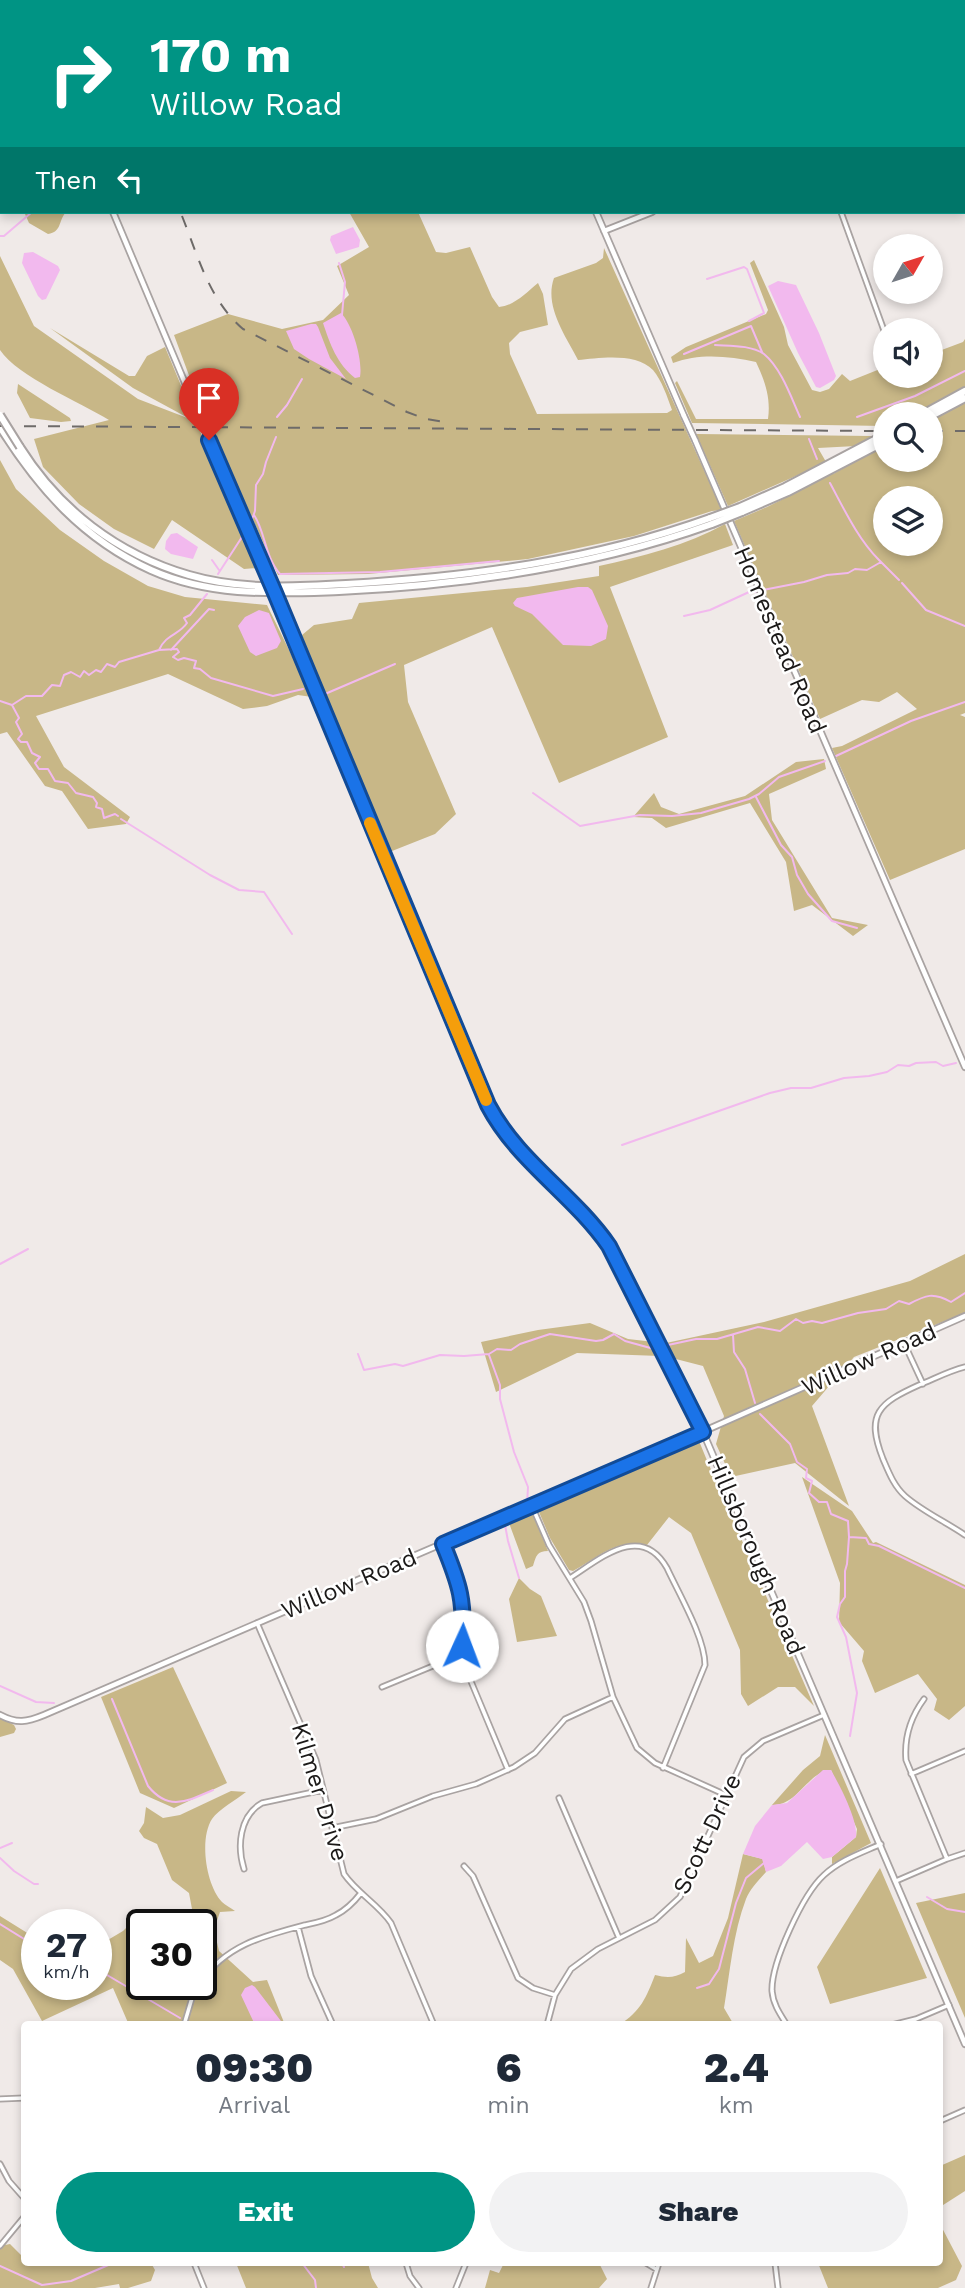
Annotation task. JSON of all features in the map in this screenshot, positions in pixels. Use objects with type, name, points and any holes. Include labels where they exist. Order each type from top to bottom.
[{"type":"highway","points":[[943,404],[965,391]]},
{"type":"highway","points":[[943,407],[965,398]]},
{"type":"highway","points":[[0,415],[16,447]]},
{"type":"highway","points":[[0,427],[74,512],[125,549],[163,566],[201,578],[274,590],[412,587],[544,569],[640,547],[789,492],[873,449]]},
{"type":"highway","points":[[741,510],[873,441]]},
{"type":"street","name":"Hillsborough Road","points":[[114,214],[488,1105],[515,1147],[590,1221],[609,1246],[703,1432],[965,2044]]},
{"type":"street","name":"Homestead Road","points":[[597,214],[965,1067]]},
{"type":"street","points":[[604,231],[647,214]]},
{"type":"street","points":[[842,214],[879,318]]},
{"type":"street","name":"Willow Road","points":[[0,1715],[17,1722],[27,1721],[532,1506],[965,1316]]},
{"type":"street","points":[[904,1343],[923,1384]]},
{"type":"street","points":[[965,1367],[894,1397],[884,1405],[875,1423],[876,1442],[890,1476],[905,1496],[965,1535]]},
{"type":"street","points":[[532,1506],[549,1545],[570,1578],[591,1621],[613,1697],[637,1748],[663,1768],[726,1795]]},
{"type":"street","points":[[443,1544],[462,1597],[461,1654],[508,1770]]},
{"type":"street","points":[[570,1578],[625,1546],[649,1550],[660,1558],[667,1569],[700,1640],[705,1665],[663,1768]]},
{"type":"street","name":"Kilmer Drive","points":[[257,1623],[316,1760],[344,1874],[391,1923],[432,2021]]},
{"type":"street","points":[[382,1687],[461,1654]]},
{"type":"street","points":[[332,1828],[376,1819],[433,1796],[477,1784],[508,1770],[535,1753],[565,1719],[613,1697]]},
{"type":"street","points":[[925,1699],[910,1722],[906,1738],[906,1760],[947,1859]]},
{"type":"street","name":"Scott Drive","points":[[548,2021],[555,1995],[565,1976],[598,1949],[655,1920],[680,1896],[741,1761],[763,1741],[825,1714]]},
{"type":"street","points":[[911,1774],[965,1751]]},
{"type":"street","points":[[244,1869],[240,1855],[241,1836],[246,1820],[256,1807],[262,1803],[323,1790]]},
{"type":"street","points":[[559,1798],[619,1938]]},
{"type":"street","points":[[785,2021],[773,2000],[774,1973],[802,1906],[825,1873],[837,1864],[881,1844]]},
{"type":"street","points":[[896,1881],[965,1853]]},
{"type":"street","points":[[464,1866],[473,1876],[518,1978],[533,1988],[555,1995]]},
{"type":"street","points":[[217,1965],[243,1943],[260,1936],[336,1916],[361,1894]]},
{"type":"street","points":[[298,1927],[311,1976],[330,2021]]},
{"type":"street","points":[[185,2021],[191,2000]]},
{"type":"street","points":[[908,2021],[949,2005]]},
{"type":"street","points":[[0,2099],[21,2098]]},
{"type":"street","points":[[943,2120],[965,2110]]},
{"type":"street","points":[[0,2164],[9,2181],[21,2195]]},
{"type":"street","points":[[0,2246],[21,2221]]},
{"type":"street","points":[[195,2266],[204,2288]]},
{"type":"street","points":[[407,2266],[410,2276],[419,2288]]},
{"type":"street","points":[[456,2288],[465,2266]]},
{"type":"street","points":[[651,2266],[656,2269]]},
{"type":"street","points":[[651,2288],[658,2266]]},
{"type":"street","points":[[775,2266],[778,2288]]},
{"type":"shaded area","points":[[25,214],[65,214],[58,229],[52,233],[48,234],[29,223]]},
{"type":"shaded area","points":[[350,214],[419,214],[436,252],[446,253],[470,247],[499,307],[515,301],[538,283],[543,294],[548,325],[520,332],[509,343],[510,354],[537,414],[667,413],[672,410],[662,384],[646,364],[627,358],[578,360],[557,320],[552,299],[554,278],[596,263],[603,258],[604,248],[722,510],[634,536],[528,559],[368,574],[278,575],[229,467],[213,440],[174,335],[228,314],[282,329],[323,320],[349,295],[337,266],[369,247]]},
{"type":"shaded area","points":[[353,227],[360,240],[359,247],[336,254],[331,236]]},
{"type":"shaded area","points":[[33,252],[58,266],[60,270],[46,299],[42,300],[22,263],[24,253]]},
{"type":"shaded area","points":[[0,256],[34,326],[138,399],[190,419],[133,388],[50,328],[129,376],[135,376],[147,356],[165,347],[257,568],[244,569],[172,520],[154,549],[114,529],[79,504],[43,467],[34,439],[109,420],[35,379],[0,350]]},
{"type":"shaded area","points":[[754,260],[784,327],[788,345],[812,390],[820,392],[829,389],[842,374],[850,381],[873,372],[873,388],[943,388],[943,350],[965,339],[965,713],[960,715],[965,717],[965,849],[890,880],[832,748],[842,746],[917,709],[897,692],[879,702],[862,700],[820,719],[734,521],[813,484],[805,472],[728,506],[696,434],[872,436],[856,446],[818,448],[833,474],[873,452],[873,472],[943,472],[943,402],[873,402],[873,426],[692,423],[675,383],[677,381],[696,419],[768,419],[769,404],[756,362],[714,356],[673,363],[671,357],[686,347],[766,314],[768,310],[750,263]]},
{"type":"shaded area","points":[[778,281],[796,285],[836,376],[820,388],[816,387],[798,353],[768,286]]},
{"type":"shaded area","points":[[341,313],[356,344],[360,377],[355,378],[339,360],[323,323]]},
{"type":"shaded area","points":[[311,324],[318,327],[330,358],[346,379],[294,349],[286,331]]},
{"type":"shaded area","points":[[18,384],[71,421],[30,418],[17,393]]},
{"type":"shaded area","points":[[0,460],[16,489],[60,530],[104,561],[148,586],[185,597],[267,605],[312,697],[298,695],[267,706],[243,709],[168,674],[36,716],[64,767],[130,817],[126,824],[88,829],[62,791],[45,786],[7,732],[0,734]]},
{"type":"shaded area","points":[[725,524],[733,545],[610,587],[668,737],[559,783],[492,627],[404,665],[408,702],[456,814],[435,834],[387,853],[325,702],[302,635],[314,625],[352,619],[359,603],[527,587],[599,576],[599,566],[664,550]]},
{"type":"shaded area","points":[[177,533],[198,547],[193,559],[171,554],[165,549],[171,534]]},
{"type":"shaded area","points":[[578,587],[592,590],[608,626],[606,639],[591,646],[563,645],[532,614],[513,603],[517,598]]},
{"type":"shaded area","points":[[259,610],[269,613],[281,641],[277,648],[256,656],[250,652],[238,626],[245,617]]},
{"type":"shaded area","points":[[824,759],[826,769],[769,794],[772,820],[832,918],[868,925],[853,936],[812,905],[794,911],[786,862],[750,803],[666,828],[652,818],[633,817],[654,793],[661,807],[679,814],[745,796],[796,762]]},
{"type":"shaded area","points":[[965,1254],[965,1313],[854,1357],[812,1406],[849,1506],[795,1463],[731,1477],[716,1444],[724,1416],[703,1366],[672,1358],[666,1343],[764,1322],[910,1281]]},
{"type":"shaded area","points":[[590,1323],[628,1339],[654,1342],[660,1356],[577,1353],[496,1392],[481,1342]]},
{"type":"shaded area","points":[[699,1441],[814,1706],[795,1687],[778,1687],[748,1706],[741,1694],[740,1650],[691,1533],[669,1517],[647,1545],[616,1547],[573,1571],[569,1570],[550,1538],[539,1512],[542,1507],[678,1447]]},
{"type":"shaded area","points":[[802,1477],[852,1511],[873,1543],[876,1542],[965,1585],[965,1706],[949,1720],[934,1710],[937,1699],[918,1674],[875,1693],[862,1661],[864,1651],[839,1622],[840,1583]]},
{"type":"shaded area","points":[[533,1515],[548,1551],[539,1553],[533,1566],[526,1569],[509,1523]]},
{"type":"shaded area","points":[[519,1578],[541,1596],[557,1636],[517,1642],[509,1599]]},
{"type":"shaded area","points":[[173,1667],[227,1783],[174,1808],[140,1793],[101,1697]]},
{"type":"shaded area","points":[[0,1718],[14,1725],[14,1733],[0,1737]]},
{"type":"shaded area","points":[[825,1735],[871,1843],[832,1864],[832,1857],[856,1837],[857,1829],[831,1770],[815,1776],[789,1800],[772,1805],[803,1770],[820,1756]]},
{"type":"shaded area","points":[[823,1770],[831,1770],[843,1794],[854,1822],[856,1837],[832,1857],[823,1859],[807,1842],[781,1866],[766,1872],[762,1859],[743,1854],[755,1826],[772,1805],[787,1803]]},
{"type":"shaded area","points":[[231,1791],[246,1792],[215,1815],[206,1838],[206,1862],[212,1885],[222,1902],[235,1911],[220,1912],[217,1920],[217,1909],[192,1909],[189,1893],[172,1880],[157,1844],[144,1838],[139,1831],[144,1823],[146,1807],[163,1818],[180,1815]]},
{"type":"shaded area","points":[[743,1854],[763,1859],[766,1872],[748,1895],[735,1939],[724,2008],[732,2021],[625,2021],[642,2003],[655,1975],[670,1977],[685,1972],[686,1938],[699,1963],[713,1956],[728,1918]]},
{"type":"shaded area","points":[[880,1868],[927,1978],[830,2004],[817,1967]]},
{"type":"shaded area","points":[[965,1893],[965,2018],[916,1903]]},
{"type":"shaded area","points":[[0,1916],[21,1929],[21,1983],[13,1969],[0,1960]]},
{"type":"shaded area","points":[[126,1928],[126,2000],[217,2000],[217,1942],[219,1951],[253,1982],[267,1980],[283,2021],[127,2021],[112,1988],[112,1938]]},
{"type":"shaded area","points":[[252,1985],[255,1987],[281,2021],[253,2021],[241,1995],[245,1988]]},
{"type":"shaded area","points":[[30,2000],[87,2000],[42,2021]]},
{"type":"shaded area","points":[[965,2155],[965,2191],[943,2205],[943,2165]]},
{"type":"shaded area","points":[[943,2230],[962,2266],[956,2280],[938,2288],[828,2288],[819,2266],[943,2266]]},
{"type":"shaded area","points":[[10,2244],[21,2255],[21,2266],[153,2266],[155,2270],[151,2281],[128,2288],[120,2288],[119,2284],[95,2288],[0,2288],[0,2246]]},
{"type":"shaded area","points":[[237,2266],[369,2266],[378,2288],[246,2288]]},
{"type":"shaded area","points":[[502,2266],[600,2266],[607,2279],[599,2288],[485,2288],[490,2270],[499,2273]]},
{"type":"waterway","points":[[0,236],[4,236],[30,214]]},
{"type":"waterway","points":[[339,263],[345,282],[342,315]]},
{"type":"waterway","points":[[707,279],[744,267],[747,269],[764,313],[749,321]]},
{"type":"waterway","points":[[684,354],[751,326],[762,352]]},
{"type":"waterway","points":[[715,345],[747,347],[764,354],[780,375],[800,417]]},
{"type":"waterway","points":[[857,417],[915,396],[965,371]]},
{"type":"waterway","points":[[277,417],[302,379]]},
{"type":"waterway","points":[[252,519],[256,485],[263,474],[276,437]]},
{"type":"waterway","points":[[809,439],[817,459]]},
{"type":"waterway","points":[[830,483],[864,543],[899,580]]},
{"type":"waterway","points":[[254,515],[271,560],[280,574],[380,572],[499,561]]},
{"type":"waterway","points":[[218,574],[242,537]]},
{"type":"waterway","points":[[212,560],[219,570]]},
{"type":"waterway","points":[[763,590],[827,575],[848,573],[855,569],[867,570],[881,562]]},
{"type":"waterway","points":[[902,583],[926,610],[965,626]]},
{"type":"waterway","points":[[684,616],[710,610],[749,592],[756,592]]},
{"type":"waterway","points":[[159,650],[165,641],[184,627],[187,623],[184,618],[190,615],[207,594]]},
{"type":"waterway","points":[[171,650],[209,609],[214,610]]},
{"type":"waterway","points":[[0,701],[12,705],[26,696],[42,696],[52,685],[60,686],[64,675],[71,672],[80,677],[84,671],[89,675],[96,670],[101,672],[107,664],[115,667],[119,662],[159,650],[177,649],[179,652],[173,657],[196,661],[194,668],[200,669],[211,678],[273,696],[303,689]]},
{"type":"waterway","points":[[325,694],[395,664]]},
{"type":"waterway","points":[[836,756],[911,721],[965,702]]},
{"type":"waterway","points":[[12,705],[19,718],[16,722],[22,734],[18,739],[27,742],[32,753],[40,757],[35,763],[39,769],[48,769],[55,781],[68,783],[76,793],[93,797],[97,803],[96,807],[102,809],[104,818],[115,814],[118,816]]},
{"type":"waterway","points":[[533,793],[580,826],[640,815],[701,813],[749,799],[779,777],[825,761]]},
{"type":"waterway","points":[[756,797],[781,845],[792,857],[797,875],[808,894],[832,921],[857,928]]},
{"type":"waterway","points":[[121,819],[239,890],[264,892],[292,934]]},
{"type":"waterway","points":[[622,1145],[770,1093],[791,1088],[811,1088],[844,1078],[869,1076],[887,1072],[898,1065],[936,1062],[943,1066],[956,1063]]},
{"type":"waterway","points":[[0,1264],[28,1249]]},
{"type":"waterway","points":[[668,1345],[696,1339],[717,1339],[758,1327],[780,1331],[796,1319],[803,1323],[822,1323],[886,1309],[899,1301],[909,1304],[930,1296],[951,1302],[965,1293]]},
{"type":"waterway","points":[[358,1354],[364,1370],[395,1364],[403,1366],[440,1355],[464,1356],[489,1354],[497,1349],[511,1350],[520,1344],[550,1334],[596,1341],[614,1334],[625,1341],[654,1349]]},
{"type":"waterway","points":[[733,1335],[734,1352],[745,1369],[755,1403]]},
{"type":"waterway","points":[[489,1355],[500,1385],[500,1399],[514,1452],[528,1487],[527,1504]]},
{"type":"waterway","points":[[760,1414],[790,1444],[797,1462],[807,1469],[806,1478],[812,1481],[809,1493],[819,1502],[827,1502],[831,1514],[848,1521],[849,1537],[866,1538],[869,1544],[879,1546],[965,1588]]},
{"type":"waterway","points":[[505,1525],[519,1578]]},
{"type":"waterway","points":[[849,1537],[845,1597],[837,1617],[846,1637],[857,1693],[850,1736]]},
{"type":"waterway","points":[[0,1686],[36,1702],[54,1703]]},
{"type":"waterway","points":[[112,1699],[148,1786],[156,1794],[171,1802],[179,1802],[213,1790]]},
{"type":"waterway","points":[[0,1848],[12,1843]]},
{"type":"waterway","points":[[0,1858],[14,1871],[38,1884]]},
{"type":"waterway","points":[[697,1988],[709,1984],[719,1969],[736,1903],[746,1878],[764,1863]]},
{"type":"waterway","points":[[927,1897],[947,1909],[965,1912]]},
{"type":"waterway","points":[[0,1924],[21,1937]]},
{"type":"waterway","points":[[112,1978],[180,2018]]},
{"type":"waterway","points":[[0,2266],[42,2285],[71,2281],[106,2266]]},
{"type":"waterway","points":[[304,2266],[315,2280],[316,2288]]},
{"type":"railway","points":[[182,216],[213,291],[221,305],[243,329],[407,412],[445,422]]},
{"type":"railway","points":[[0,426],[873,431]]},
{"type":"railway","points":[[943,431],[965,431]]},
{"type":"slow traffic","points":[[370,823],[486,1100]]},
{"type":"route","points":[[209,440],[488,1105],[515,1147],[590,1221],[609,1246],[703,1432],[443,1544],[462,1597],[462,1646]]}]
